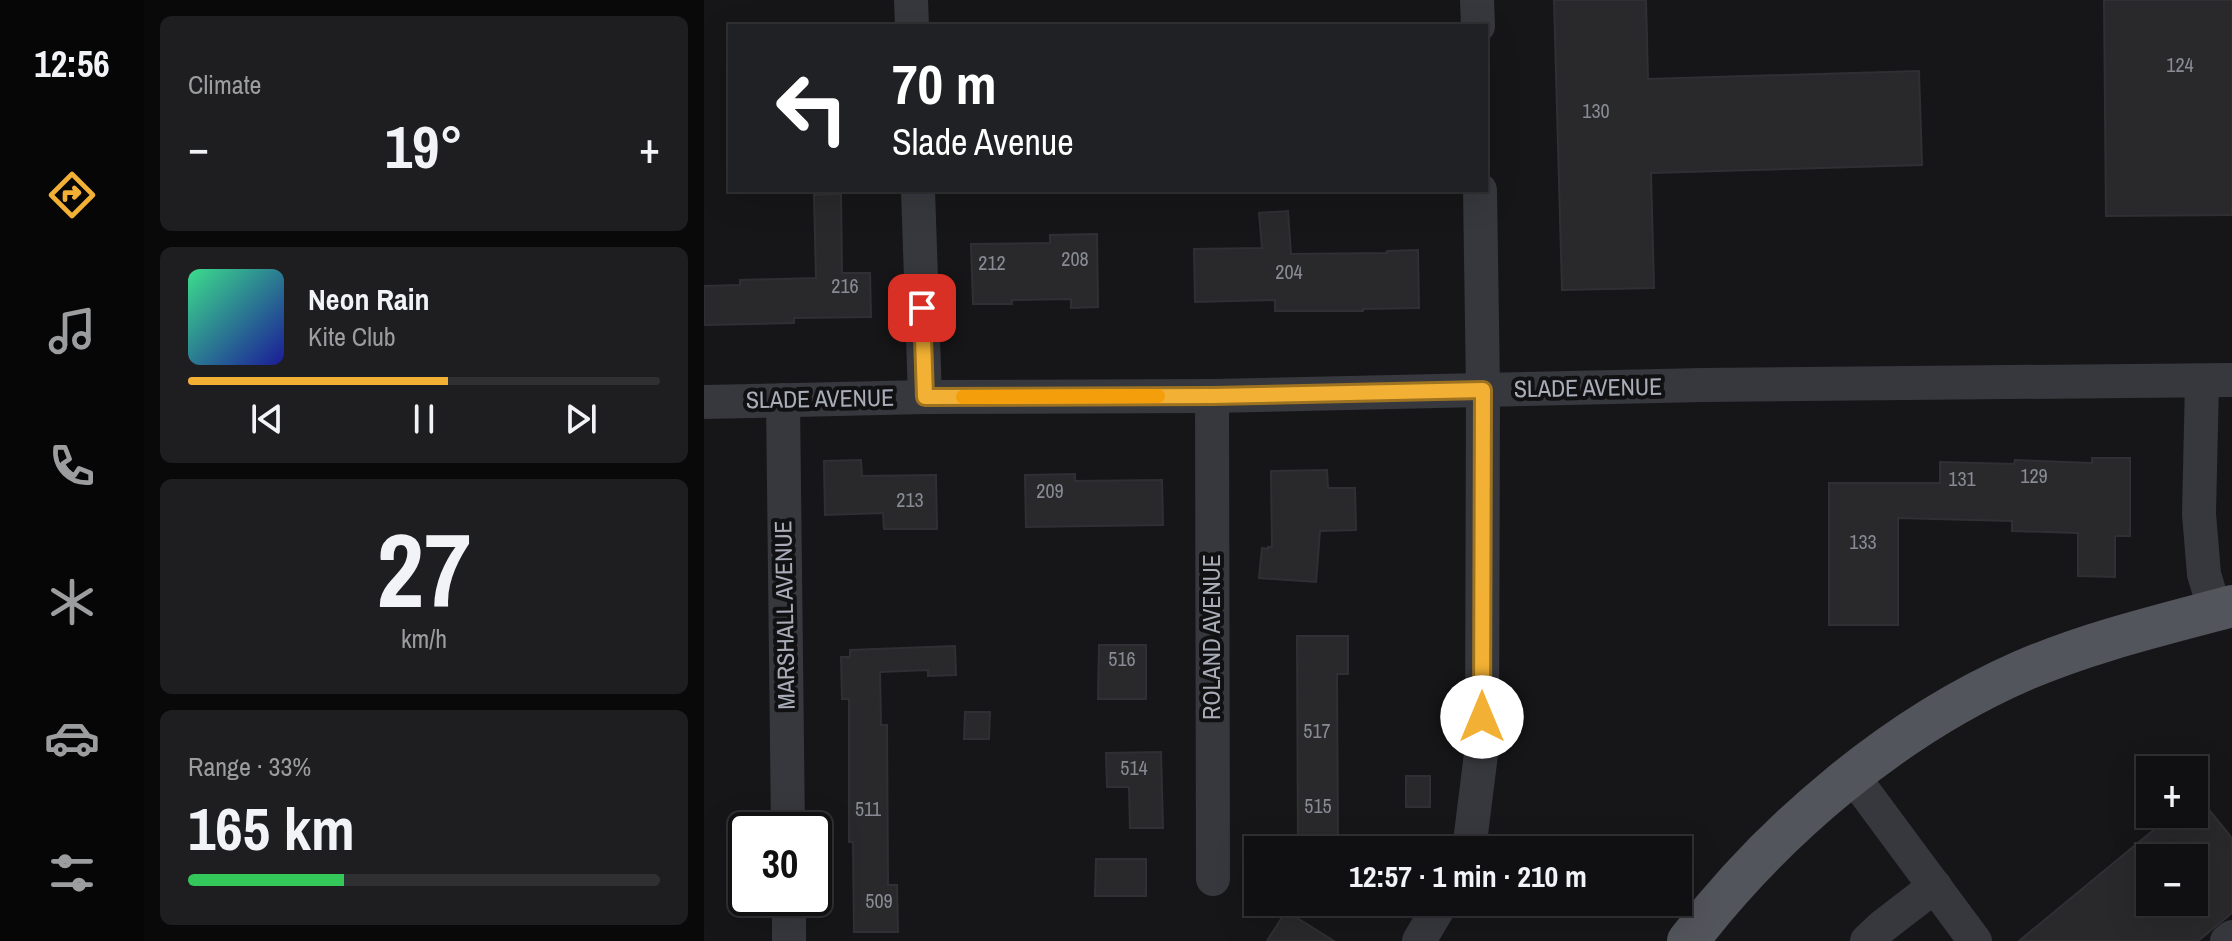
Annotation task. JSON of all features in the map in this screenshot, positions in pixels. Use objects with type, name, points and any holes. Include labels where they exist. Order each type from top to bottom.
[{"type":"main road","points":[[1688,941],[1760,857],[1816,805],[1852,775],[1949,709],[2021,672],[2092,644],[2223,609]]},
{"type":"street","points":[[911,0],[912,24]]},
{"type":"street","points":[[1477,0],[1478,24]]},
{"type":"street","points":[[918,192],[925,397]]},
{"type":"street","points":[[1471,836],[1482,746],[1480,192]]},
{"type":"street","points":[[2217,380],[2199,514],[2204,574],[2223,609]]},
{"type":"street","name":"SLADE AVENUE","points":[[704,402],[2217,380]]},
{"type":"street","name":"ROLAND AVENUE","points":[[1212,396],[1213,879]]},
{"type":"street","name":"MARSHALL AVENUE","points":[[783,400],[788,812]]},
{"type":"street","points":[[1852,775],[1975,941]]},
{"type":"street","points":[[1867,941],[1935,886]]},
{"type":"street","points":[[789,916],[789,941]]},
{"type":"street","points":[[1419,941],[1434,916]]},
{"type":"building","points":[[1554,0],[1646,0],[1648,79],[1919,71],[1922,165],[1651,173],[1654,288],[1562,290]]},
{"type":"building","points":[[2104,0],[2232,0],[2232,215],[2106,216]]},
{"type":"building","points":[[841,194],[842,273],[870,273],[871,317],[794,318],[794,323],[704,325],[704,286],[740,285],[740,280],[816,278],[814,195]]},
{"type":"building","points":[[1288,211],[1291,254],[1418,250],[1419,308],[1275,311],[1275,300],[1195,302],[1194,249],[1262,248],[1259,213]]},
{"type":"building","points":[[1097,234],[1098,307],[1071,308],[1071,299],[973,304],[971,244],[1050,243],[1050,235]]},
{"type":"building","points":[[2092,458],[2130,458],[2130,536],[2115,536],[2115,577],[2078,576],[2078,533],[2012,531],[2012,521],[1898,518],[1898,625],[1829,625],[1829,483],[1940,483],[1940,462],[2014,464],[2015,460],[2092,463]]},
{"type":"building","points":[[861,460],[862,476],[936,475],[937,529],[884,529],[883,513],[825,515],[824,461]]},
{"type":"building","points":[[1327,470],[1328,488],[1355,488],[1356,530],[1320,531],[1316,582],[1259,578],[1262,548],[1272,547],[1271,471]]},
{"type":"building","points":[[1075,474],[1075,481],[1162,480],[1163,525],[1026,527],[1025,475]]},
{"type":"building","points":[[1297,636],[1348,636],[1348,674],[1337,674],[1338,836],[1298,836]]},
{"type":"building","points":[[1099,645],[1146,645],[1146,699],[1098,699]]},
{"type":"building","points":[[955,646],[956,675],[928,676],[928,670],[880,672],[881,725],[887,725],[888,885],[897,885],[898,932],[854,932],[853,842],[849,842],[849,699],[842,699],[841,657],[850,657],[850,650]]},
{"type":"building","points":[[965,712],[990,712],[989,739],[964,739]]},
{"type":"building","points":[[1161,752],[1163,828],[1130,828],[1129,787],[1107,787],[1106,753]]},
{"type":"building","points":[[1406,776],[1430,776],[1430,807],[1406,807]]},
{"type":"building","points":[[2210,811],[2232,838],[2232,913],[2198,941],[2019,941],[2136,845],[2136,916],[2208,916],[2208,844],[2137,844],[2156,828],[2208,828]]},
{"type":"building","points":[[1096,859],[1146,859],[1146,896],[1095,896]]},
{"type":"building","points":[[1283,916],[1294,916],[1334,941],[1267,941]]},
{"type":"slow traffic","points":[[963,397],[1158,396]]},
{"type":"route","points":[[922,308],[925,397],[1212,396],[1483,390],[1482,717]]}]
